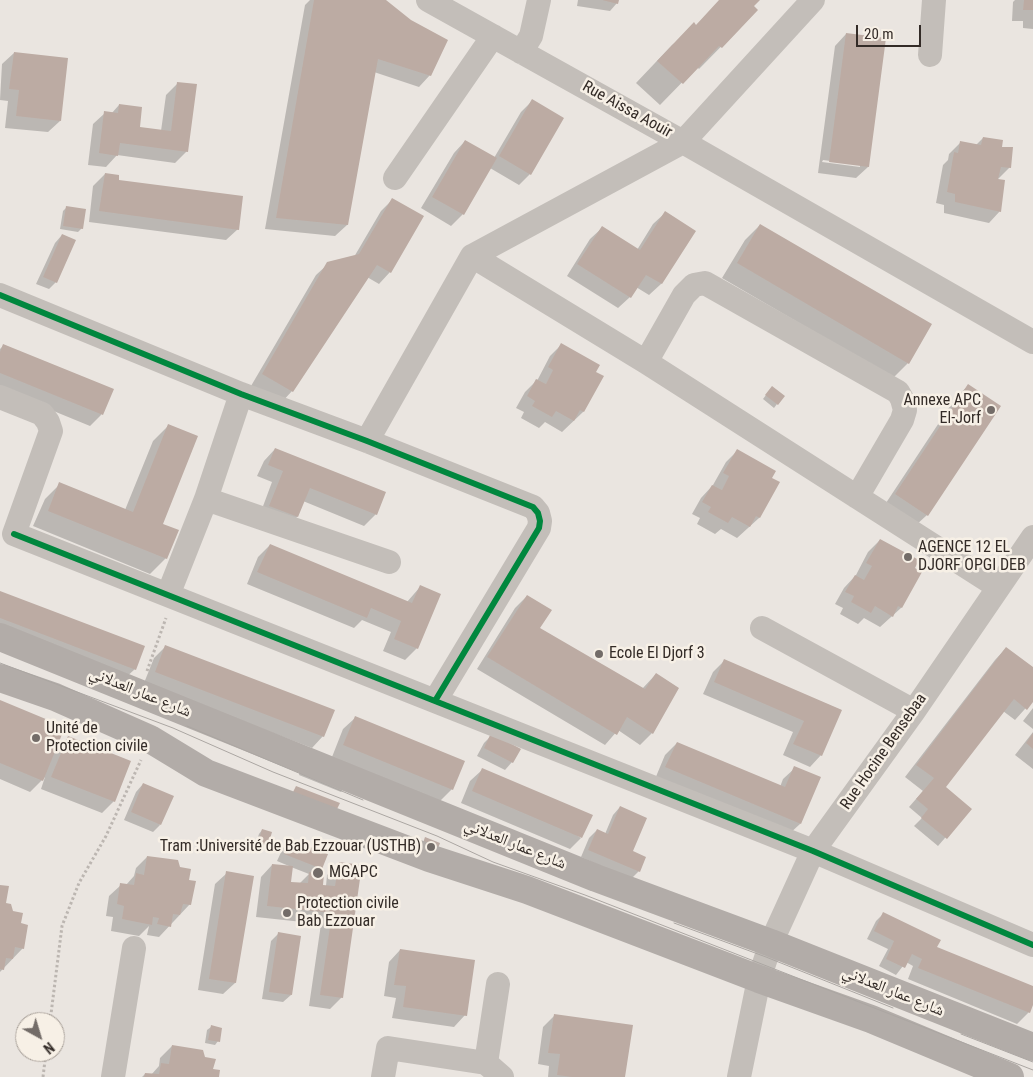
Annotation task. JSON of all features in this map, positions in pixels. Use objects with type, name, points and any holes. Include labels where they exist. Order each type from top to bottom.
[{"type":"main road","name":"شارع عمار العدلاني","points":[[0,637],[596,878],[771,943],[1033,1047]]},
{"type":"main road","name":"شارع عمار العدلاني","points":[[0,678],[55,697],[150,739],[206,773],[429,858],[527,890],[759,979],[871,1019],[1010,1077]]},
{"type":"street","name":"Rue Aissa Aouir","points":[[428,0],[683,142],[813,0]]},
{"type":"street","points":[[521,52],[531,36],[539,0]]},
{"type":"street","points":[[930,55],[934,0]]},
{"type":"street","points":[[395,178],[493,36]]},
{"type":"street","points":[[367,441],[472,256],[683,142],[1033,342]]},
{"type":"street","points":[[472,256],[646,362],[998,587]]},
{"type":"street","points":[[646,362],[684,295],[694,285],[705,283],[898,392],[905,410],[902,420],[857,497]]},
{"type":"street","points":[[0,295],[241,394],[367,441],[527,503],[533,507],[538,513],[539,528],[435,701]]},
{"type":"street","points":[[171,596],[241,394]]},
{"type":"street","points":[[0,397],[42,414],[48,422],[50,431],[14,534],[813,851],[1033,946]]},
{"type":"street","points":[[206,499],[389,562]]},
{"type":"street","name":"Rue Hocine Bensebaa","points":[[739,1077],[759,979],[771,943],[813,851],[914,711],[1033,537]]},
{"type":"street","points":[[762,628],[914,711]]},
{"type":"street","points":[[113,1077],[134,948]]},
{"type":"street","points":[[384,1077],[388,1048],[494,1070],[498,984]]},
{"type":"path","points":[[139,693],[171,596]]},
{"type":"path","points":[[51,1012],[62,926],[79,883],[106,836],[150,739]]},
{"type":"path","points":[[43,1077],[45,1062]]},
{"type":"building","points":[[314,0],[386,0],[411,20],[448,40],[431,76],[378,59],[348,225],[276,218]]},
{"type":"building","points":[[602,0],[619,0],[618,4]]},
{"type":"building","points":[[719,0],[760,0],[754,6],[758,10],[722,48],[719,46],[683,84],[657,61],[694,22],[696,25]]},
{"type":"building","points":[[1024,0],[1033,0],[1033,10],[1023,10]]},
{"type":"building","points":[[846,33],[886,38],[869,167],[829,162]]},
{"type":"building","points":[[14,52],[68,58],[61,121],[16,116],[19,90],[9,89]]},
{"type":"building","points":[[177,82],[197,84],[188,152],[120,143],[118,156],[99,153],[104,111],[118,113],[119,104],[142,107],[140,127],[171,131]]},
{"type":"building","points":[[532,99],[564,118],[531,175],[499,156]]},
{"type":"building","points":[[983,137],[1003,140],[1002,147],[1013,147],[1011,168],[1001,167],[998,179],[1005,180],[1001,212],[955,202],[955,194],[947,192],[954,152],[958,153],[960,141],[981,145]]},
{"type":"building","points":[[465,140],[497,158],[464,215],[432,197]]},
{"type":"building","points":[[105,173],[119,175],[119,180],[243,196],[239,230],[99,211]]},
{"type":"building","points":[[392,198],[424,216],[391,273],[377,265],[293,392],[262,374],[327,262],[359,254]]},
{"type":"building","points":[[66,206],[86,209],[83,229],[63,226]]},
{"type":"building","points":[[665,211],[696,231],[662,284],[646,275],[631,298],[577,264],[602,226],[640,250]]},
{"type":"building","points":[[760,224],[932,324],[909,364],[737,263]]},
{"type":"building","points":[[62,234],[76,240],[57,283],[43,277]]},
{"type":"building","points":[[561,343],[600,365],[596,372],[604,376],[584,412],[580,410],[574,421],[556,411],[552,417],[532,406],[535,401],[527,396],[536,379],[546,384],[553,370],[548,367]]},
{"type":"building","points":[[3,344],[114,389],[103,415],[0,373],[0,352]]},
{"type":"building","points":[[968,384],[1001,406],[928,516],[895,494]]},
{"type":"building","points":[[772,386],[785,396],[778,405],[765,395]]},
{"type":"building","points":[[168,424],[198,436],[163,524],[179,530],[167,559],[48,511],[59,482],[133,512]]},
{"type":"building","points":[[275,448],[386,492],[377,515],[310,488],[298,517],[269,506],[283,471],[268,465]]},
{"type":"building","points":[[737,449],[776,471],[772,478],[780,482],[760,518],[756,516],[750,527],[732,517],[728,523],[708,512],[711,507],[702,502],[712,485],[722,490],[729,476],[723,473]]},
{"type":"building","points":[[880,539],[919,560],[915,568],[922,572],[902,608],[898,606],[893,617],[875,606],[871,613],[851,602],[854,596],[845,592],[855,575],[864,580],[872,566],[866,563]]},
{"type":"building","points":[[270,544],[412,603],[420,585],[441,594],[418,649],[394,639],[401,621],[371,608],[367,618],[257,572]]},
{"type":"building","points":[[0,591],[145,646],[136,670],[0,618]]},
{"type":"building","points":[[527,595],[552,610],[540,628],[645,689],[656,673],[679,688],[653,734],[627,717],[617,735],[487,657]]},
{"type":"building","points":[[165,645],[335,710],[324,737],[155,672]]},
{"type":"building","points":[[1006,647],[1033,667],[1033,702],[1027,710],[1014,699],[946,787],[972,809],[947,839],[921,818],[928,809],[916,799],[934,778],[916,765]]},
{"type":"building","points":[[724,659],[842,710],[822,756],[793,744],[804,721],[714,682]]},
{"type":"building","points":[[0,700],[65,727],[43,781],[0,763]]},
{"type":"building","points":[[355,716],[465,761],[453,790],[343,745]]},
{"type":"building","points":[[491,733],[521,749],[513,763],[484,748]]},
{"type":"building","points":[[1033,733],[1033,749],[1026,743]]},
{"type":"building","points":[[68,736],[131,761],[115,802],[51,777]]},
{"type":"building","points":[[677,742],[785,787],[794,766],[821,777],[801,824],[665,767]]},
{"type":"building","points":[[482,768],[593,815],[582,838],[472,791]]},
{"type":"building","points":[[143,783],[174,796],[161,825],[131,812]]},
{"type":"building","points":[[296,786],[340,803],[337,809],[293,792]]},
{"type":"building","points":[[620,806],[647,818],[633,851],[646,857],[640,872],[588,850],[597,829],[608,834]]},
{"type":"building","points":[[262,829],[272,832],[268,846],[258,843]]},
{"type":"building","points":[[425,837],[440,843],[436,854],[421,849]]},
{"type":"building","points":[[290,839],[328,854],[322,869],[284,854]]},
{"type":"building","points":[[147,856],[178,860],[180,867],[191,869],[189,880],[196,881],[191,905],[183,904],[180,915],[173,914],[171,927],[157,924],[159,918],[153,917],[152,925],[122,919],[124,906],[117,904],[120,883],[134,885],[136,873],[144,875]]},
{"type":"building","points":[[339,862],[362,865],[343,998],[320,995],[332,913],[267,906],[272,864],[293,866],[291,882],[308,883],[309,872],[324,874],[323,885],[335,886]]},
{"type":"building","points":[[226,871],[254,876],[236,983],[209,979]]},
{"type":"building","points":[[0,885],[9,886],[6,903],[11,904],[13,911],[23,913],[21,923],[28,925],[24,949],[15,947],[13,959],[6,958],[4,970],[0,969]]},
{"type":"building","points":[[883,912],[941,940],[937,947],[1033,986],[1033,1005],[1030,1013],[918,968],[922,959],[912,954],[905,968],[886,959],[894,941],[874,931]]},
{"type":"building","points":[[278,932],[301,936],[292,995],[269,992]]},
{"type":"building","points":[[400,949],[475,960],[467,1016],[403,1007],[406,986],[394,985]]},
{"type":"building","points":[[554,1014],[633,1025],[625,1077],[572,1077],[557,1075],[560,1054],[548,1053]]},
{"type":"building","points":[[211,1025],[222,1028],[220,1042],[208,1040]]},
{"type":"building","points":[[172,1045],[203,1050],[205,1057],[216,1059],[213,1069],[220,1070],[219,1077],[144,1077],[145,1073],[159,1074],[161,1063],[169,1064]]},
{"type":"tram line","points":[[0,663],[173,728],[273,772],[437,836],[493,862],[585,895],[1033,1070]]},
{"type":"tram line","points":[[187,726],[363,800]]},
{"type":"tram line","points":[[674,923],[766,957],[893,1008]]},
{"type":"tram line","points":[[961,1034],[1033,1062]]},
{"type":"cycle path","points":[[0,295],[241,394],[367,441],[533,507],[538,513],[539,528],[435,701]]},
{"type":"cycle path","points":[[14,534],[813,851],[1033,945]]},
{"type":"place","name":"Annexe APC El-Jorf","points":[[991,410]]},
{"type":"place","name":"AGENCE 12 EL DJORF OPGI DEB","points":[[908,557]]},
{"type":"place","name":"Ecole El Djorf 3","points":[[599,654]]},
{"type":"place","name":"Unité de Protection civile","points":[[36,738]]},
{"type":"place","name":"Tram :Université de Bab Ezzouar (USTHB)","points":[[431,847]]},
{"type":"place","name":"MGAPC","points":[[318,873]]},
{"type":"place","name":"Protection civile Bab Ezzouar","points":[[287,913]]}]
